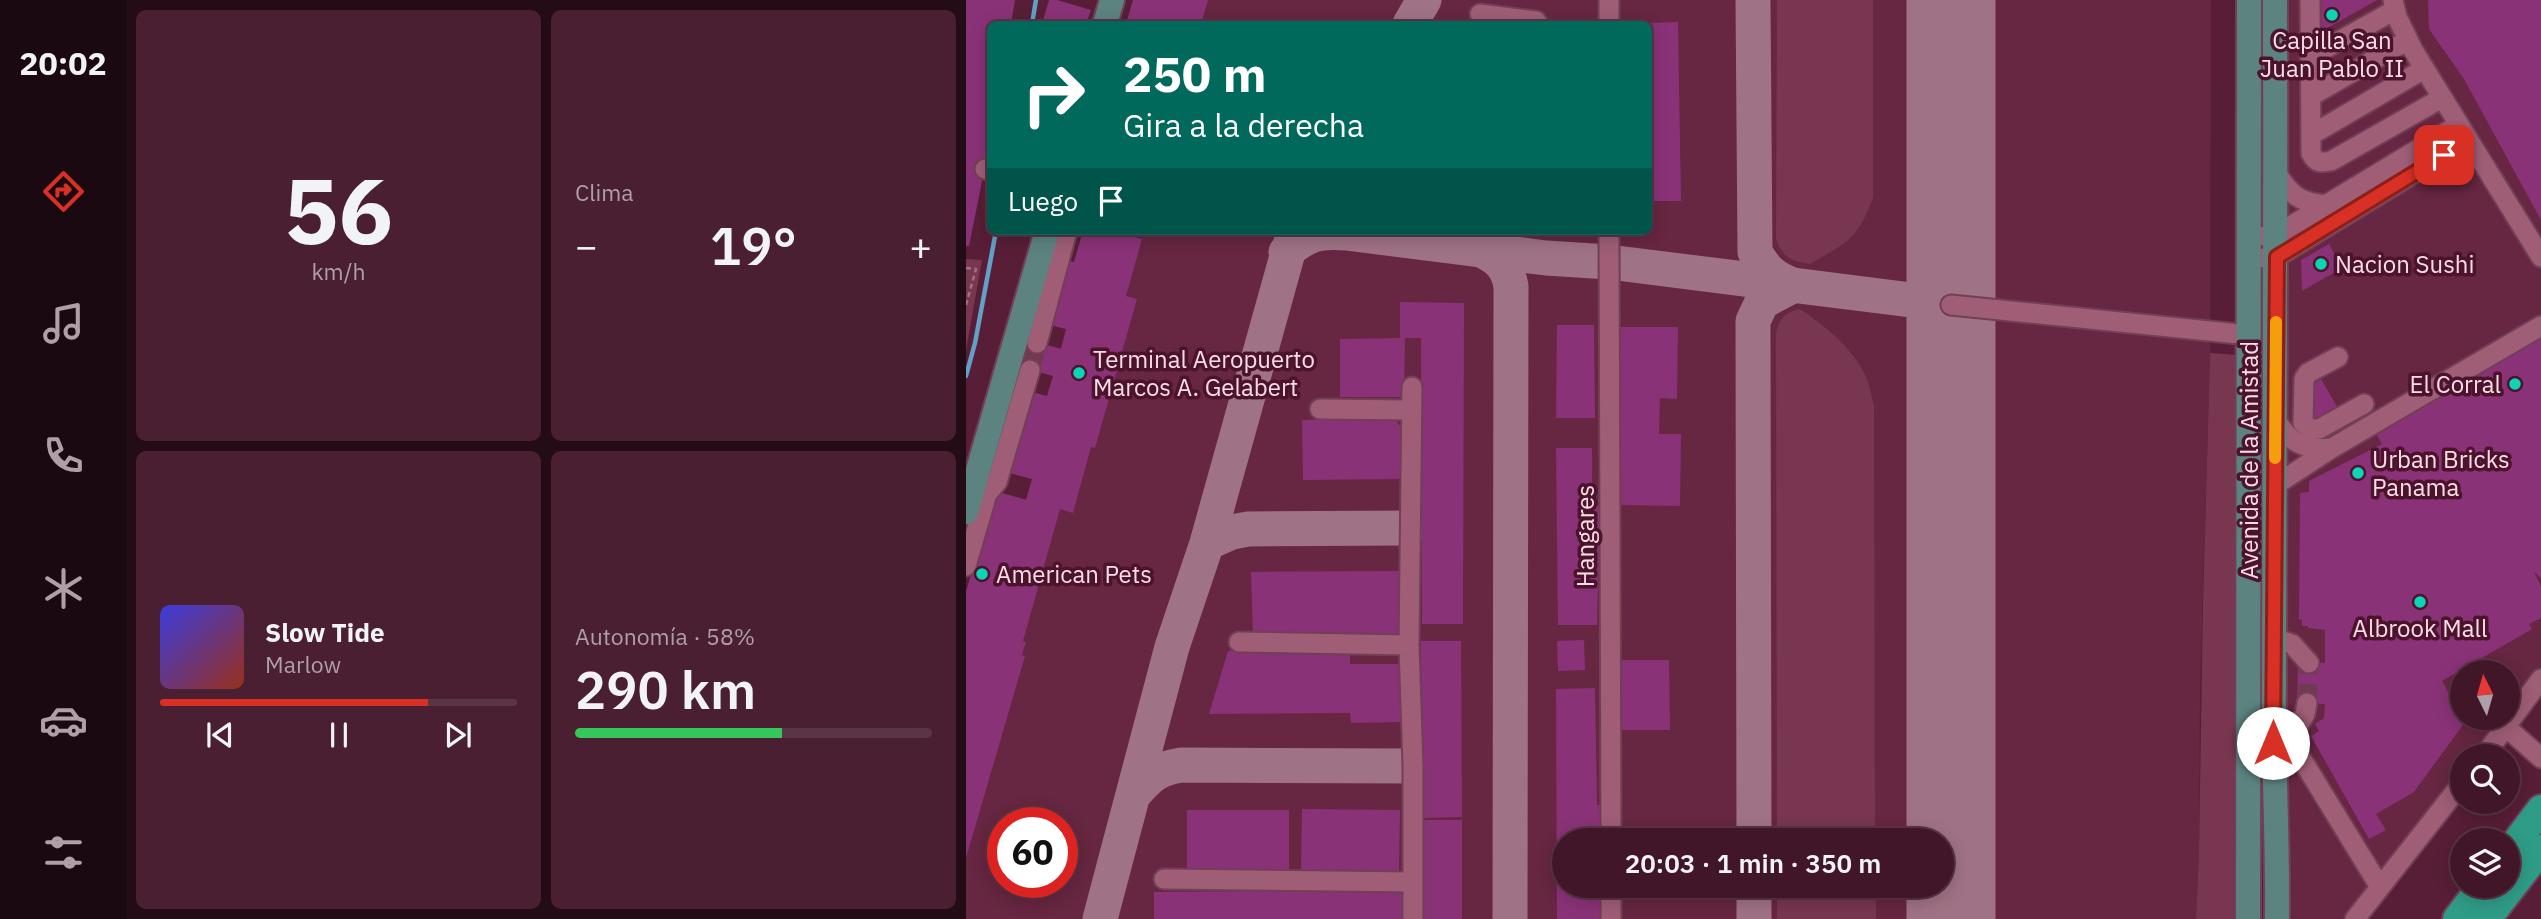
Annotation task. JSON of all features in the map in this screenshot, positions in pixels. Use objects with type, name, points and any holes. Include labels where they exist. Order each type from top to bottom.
[{"type":"highway","points":[[2520,837],[2541,809]]},
{"type":"highway","points":[[2520,875],[2541,849]]},
{"type":"highway","points":[[2457,919],[2473,898]]},
{"type":"highway","points":[[2487,919],[2503,898]]},
{"type":"highway","points":[[2493,919],[2505,898]]},
{"type":"main road","points":[[1106,21],[1112,0]]},
{"type":"main road","name":"Avenida de la Amistad","points":[[2248,919],[2249,0]]},
{"type":"main road","name":"Avenida de la Amistad","points":[[2275,0],[2274,638],[2282,741],[2277,919]]},
{"type":"main road","points":[[966,512],[981,489],[1050,242]]},
{"type":"lane","points":[[1609,0],[1609,21]]},
{"type":"lane","points":[[2310,0],[2311,152],[2315,161],[2321,163],[2331,160],[2442,98]]},
{"type":"lane","points":[[2310,57],[2394,5],[2408,40],[2424,69],[2541,257]]},
{"type":"lane","points":[[1480,14],[1536,21]]},
{"type":"lane","points":[[2311,96],[2408,40]]},
{"type":"lane","points":[[2311,135],[2424,69]]},
{"type":"lane","points":[[2249,247],[2276,246],[2463,133]]},
{"type":"lane","points":[[2276,246],[2327,205],[2463,133]]},
{"type":"lane","points":[[2276,172],[2290,194],[2313,204],[2327,205]]},
{"type":"lane","name":"Hangares","points":[[1609,235],[1611,828]]},
{"type":"lane","points":[[1037,343],[1050,242]]},
{"type":"lane","points":[[1951,305],[2249,335]]},
{"type":"lane","points":[[2274,486],[2332,448],[2541,326]]},
{"type":"lane","points":[[2338,357],[2308,373],[2304,379],[2303,423],[2311,429],[2319,429],[2364,404]]},
{"type":"lane","points":[[966,566],[981,489],[997,482],[1030,369]]},
{"type":"lane","points":[[1412,387],[1409,645],[1413,766],[1413,919]]},
{"type":"lane","points":[[1320,409],[1410,410]]},
{"type":"lane","points":[[2275,418],[2292,440],[2311,448],[2332,448]]},
{"type":"lane","points":[[2274,638],[2292,643],[2309,663]]},
{"type":"lane","points":[[1239,642],[1409,645]]},
{"type":"lane","points":[[2520,708],[2541,679]]},
{"type":"lane","points":[[2307,703],[2305,714],[2282,741],[2379,887]]},
{"type":"lane","points":[[2493,744],[2504,730]]},
{"type":"lane","points":[[2509,730],[2541,758]]},
{"type":"lane","points":[[2355,919],[2450,798]]},
{"type":"lane","points":[[1164,879],[1413,881]]},
{"type":"lane","points":[[1611,898],[1611,919]]},
{"type":"path","points":[[966,268],[976,269],[966,305]]},
{"type":"shaded area","points":[[1133,0],[2211,0],[2210,353],[2196,919],[966,919],[966,592],[995,491],[1026,499],[1032,479],[1009,473],[1032,392],[1047,396],[1053,376],[1021,367],[1028,340],[1061,348],[1066,329],[1050,325],[1064,260],[1074,262],[1082,235],[1126,235],[1141,239],[1142,235],[1652,235],[1652,21],[1127,21]]},
{"type":"shaded area","points":[[1777,0],[1873,0],[1873,198],[1856,232],[1834,250],[1810,264],[1788,258],[1776,239]]},
{"type":"shaded area","name":"Albrook Mall","points":[[2275,0],[2541,0],[2541,679],[2520,706],[2520,660],[2450,660],[2450,730],[2502,730],[2491,744],[2450,744],[2450,793],[2367,889],[2345,919],[2285,919]]},
{"type":"shaded area","points":[[966,259],[982,260],[966,350]]},
{"type":"shaded area","points":[[1800,309],[1845,346],[1867,379],[1874,406],[1875,828],[1777,828],[1776,333],[1779,324],[1790,312]]},
{"type":"shaded area","points":[[2210,353],[2238,355],[2239,919],[2196,919]]},
{"type":"shaded area","points":[[1777,898],[1876,898],[1876,919],[1777,919]]},
{"type":"building","points":[[966,0],[1015,0],[1012,21],[987,21],[987,157],[969,246],[966,246]]},
{"type":"building","points":[[1049,0],[1091,10],[1087,21],[1043,21]]},
{"type":"building","points":[[1133,0],[1208,0],[1202,21],[1127,21]]},
{"type":"building","name":"Capilla San Juan Pablo II","points":[[2315,0],[2377,0],[2324,30],[2314,30]]},
{"type":"building","points":[[2428,0],[2541,0],[2541,220],[2464,79],[2429,29]]},
{"type":"building","points":[[1678,22],[1681,201],[1652,201],[1652,23]]},
{"type":"building","points":[[1082,235],[1127,235],[1142,239],[1126,296],[1137,299],[1095,448],[1091,447],[1073,513],[1060,509],[1023,641],[1026,642],[1022,655],[1025,656],[966,858],[966,592],[995,491],[1026,500],[1032,479],[1009,473],[1032,392],[1047,396],[1053,376],[1021,367],[1028,340],[1061,349],[1066,329],[1050,325],[1064,260],[1074,262]]},
{"type":"building","name":"Nacion Sushi","points":[[2329,244],[2342,268],[2302,291],[2301,260]]},
{"type":"building","points":[[1400,302],[1464,303],[1463,624],[1422,624],[1421,338],[1405,338],[1404,397],[1340,397],[1340,339],[1400,338]]},
{"type":"building","points":[[1557,325],[1594,325],[1595,418],[1556,418]]},
{"type":"building","points":[[1616,327],[1678,327],[1677,399],[1660,398],[1659,434],[1681,434],[1680,506],[1619,505]]},
{"type":"building","name":"Albrook Mall","points":[[2541,338],[2541,578],[2534,572],[2541,586],[2541,618],[2529,624],[2532,629],[2478,660],[2450,660],[2450,676],[2442,681],[2450,695],[2450,730],[2459,730],[2414,792],[2376,814],[2386,830],[2369,839],[2311,736],[2319,731],[2315,724],[2324,718],[2325,704],[2297,703],[2298,663],[2325,663],[2325,630],[2302,626],[2302,619],[2299,620],[2300,493],[2309,492],[2309,481],[2382,444],[2373,429]]},
{"type":"building","points":[[2321,379],[2339,410],[2314,424],[2305,409],[2306,388]]},
{"type":"building","points":[[1392,415],[1400,426],[1401,479],[1303,480],[1302,420]]},
{"type":"building","points":[[1556,448],[1592,448],[1592,506],[1600,506],[1597,625],[1558,625]]},
{"type":"building","points":[[1402,571],[1401,635],[1253,636],[1251,572]]},
{"type":"building","points":[[1584,640],[1585,670],[1558,671],[1557,641]]},
{"type":"building","points":[[1421,641],[1461,641],[1462,817],[1422,818]]},
{"type":"building","points":[[1350,650],[1350,664],[1400,664],[1401,722],[1351,723],[1350,713],[1209,714],[1228,651]]},
{"type":"building","points":[[1617,660],[1669,660],[1670,730],[1617,730]]},
{"type":"building","points":[[1595,688],[1597,805],[1600,805],[1600,828],[1557,828],[1556,689]]},
{"type":"building","points":[[1302,809],[1400,810],[1399,871],[1301,871]]},
{"type":"building","points":[[1187,810],[1289,810],[1289,874],[1187,873]]},
{"type":"building","points":[[1422,820],[1462,820],[1462,919],[1421,919]]},
{"type":"building","points":[[1402,890],[1402,919],[1154,919],[1154,892]]},
{"type":"building","points":[[1557,898],[1600,898],[1600,919],[1557,919]]},
{"type":"waterway","points":[[1032,21],[1036,0]]},
{"type":"waterway","points":[[966,376],[975,343],[995,235]]},
{"type":"taxiway","points":[[1412,21],[1424,0]]},
{"type":"taxiway","points":[[1753,0],[1755,252],[1771,273],[1793,285]]},
{"type":"taxiway","points":[[1100,919],[1172,647],[1207,543],[1293,235]]},
{"type":"taxiway","points":[[1286,252],[1313,235]]},
{"type":"taxiway","points":[[1362,235],[1546,258],[1609,262],[1951,305]]},
{"type":"taxiway","points":[[1479,249],[1501,263],[1511,286],[1510,919]]},
{"type":"taxiway","points":[[1754,828],[1753,321],[1762,302],[1794,285]]},
{"type":"taxiway","points":[[1207,543],[1232,532],[1248,529],[1410,528]]},
{"type":"taxiway","points":[[1134,794],[1154,774],[1181,765],[1413,766]]},
{"type":"taxiway","points":[[1754,898],[1754,919]]},
{"type":"runway","points":[[1951,0],[1951,919]]},
{"type":"tunnel","points":[[1030,370],[1037,343]]},
{"type":"tunnel","points":[[2307,703],[2309,663]]},
{"type":"slow traffic","points":[[2275,458],[2276,322]]},
{"type":"place","name":"Capilla San Juan Pablo II","points":[[2332,15]]},
{"type":"place","name":"Nacion Sushi","points":[[2321,264]]},
{"type":"place","name":"Terminal Aeropuerto Marcos A. Gelabert","points":[[1079,373]]},
{"type":"place","name":"El Corral","points":[[2515,384]]},
{"type":"place","name":"Urban Bricks Panama","points":[[2358,473]]},
{"type":"place","name":"American Pets","points":[[982,574]]},
{"type":"place","name":"Albrook Mall","points":[[2420,602]]},
{"type":"route","points":[[2273,743],[2277,257],[2444,155]]}]
